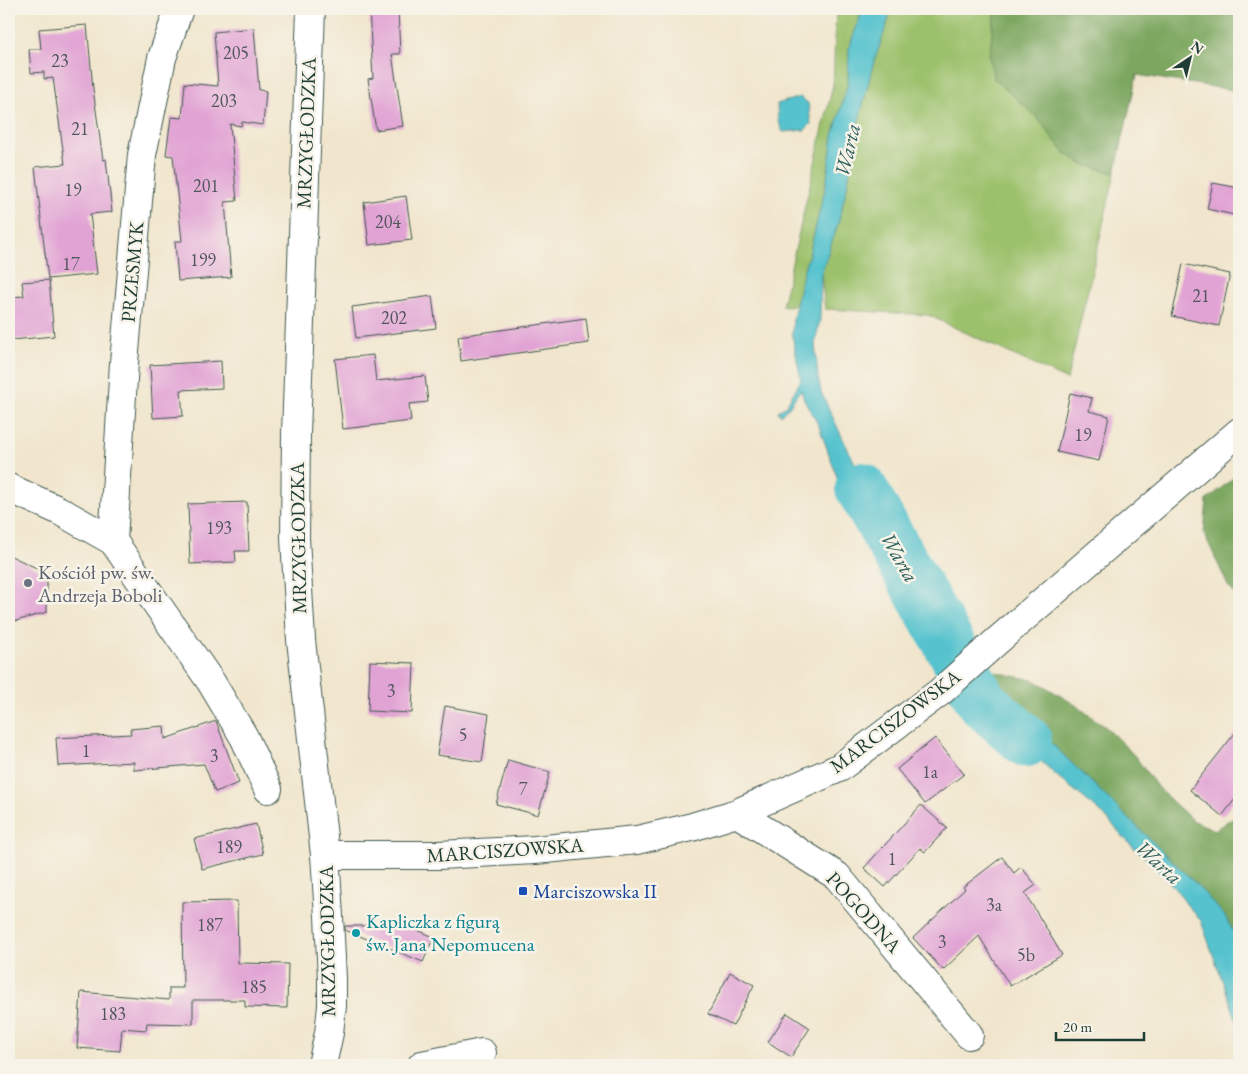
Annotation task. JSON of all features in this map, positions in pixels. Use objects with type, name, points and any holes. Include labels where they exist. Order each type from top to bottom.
[{"type":"street","name":"PRZESMYK","points":[[112,540],[124,363],[142,155],[162,58],[179,9]]},
{"type":"street","name":"MRZYGŁODZKA","points":[[311,9],[296,434],[295,538],[301,640],[325,855],[332,970],[332,1006],[322,1065]]},
{"type":"street","name":"MARCISZOWSKA","points":[[325,855],[439,855],[535,850],[637,840],[692,827],[737,813],[839,768],[940,692],[1239,432]]},
{"type":"street","points":[[9,488],[58,510],[112,540],[211,682],[244,737],[268,789]]},
{"type":"street","name":"POGODNA","points":[[737,813],[837,876],[969,1035]]},
{"type":"street","points":[[422,1065],[482,1053]]},
{"type":"green space","points":[[836,9],[863,9],[849,48],[848,83],[833,136],[826,185],[796,305],[782,306],[833,85]]},
{"type":"green space","points":[[891,9],[995,9],[995,79],[1034,114],[1064,152],[1082,164],[1115,173],[1067,380],[928,315],[825,309],[821,274],[838,224],[848,182],[856,132],[873,65]]},
{"type":"green space","points":[[995,9],[1239,9],[1239,91],[1137,75],[1115,173],[1082,164],[1064,152],[1034,114],[994,79],[989,57]]},
{"type":"green space","points":[[1239,473],[1239,600],[1228,586],[1204,533],[1207,500]]},
{"type":"green space","points":[[988,670],[1036,681],[1074,704],[1107,728],[1134,755],[1158,788],[1192,820],[1215,830],[1239,813],[1239,941],[1224,915],[1198,886],[1045,737],[987,691],[982,684]]},
{"type":"water","points":[[863,9],[891,9],[873,65],[856,132],[848,182],[838,224],[821,274],[820,319],[815,344],[821,392],[844,441],[885,524],[899,533],[910,545],[875,562],[844,497],[819,426],[801,390],[784,412],[780,415],[778,411],[785,407],[801,380],[792,335],[793,318],[826,185],[833,136],[848,83],[849,48]]},
{"type":"water","points":[[800,97],[808,103],[811,124],[805,130],[783,132],[778,121],[777,104]]},
{"type":"water","points":[[923,571],[943,605],[961,630],[928,659],[918,635],[907,621],[891,586]]},
{"type":"water","points":[[982,684],[987,691],[1045,737],[1198,886],[1224,915],[1239,941],[1239,1057],[1237,1050],[1238,1024],[1201,921],[1175,888],[1130,844],[1103,814],[1057,776],[970,695]]},
{"type":"pier","points":[[912,544],[911,547],[876,564],[873,563]]},
{"type":"pier","points":[[922,568],[926,570],[889,588],[890,584]]},
{"type":"pier","points":[[963,628],[963,631],[930,661],[926,661]]},
{"type":"building","points":[[369,9],[398,9],[400,54],[392,54],[403,126],[376,130],[368,79],[373,78]]},
{"type":"building","points":[[87,25],[93,89],[103,160],[106,159],[112,212],[90,214],[97,274],[48,279],[35,167],[65,164],[53,78],[44,79],[44,72],[31,73],[29,49],[41,49],[39,29]]},
{"type":"building","points":[[254,28],[259,90],[266,91],[263,125],[242,122],[241,126],[230,124],[237,201],[225,202],[231,277],[178,281],[175,241],[182,241],[173,156],[166,155],[171,117],[182,118],[185,83],[218,86],[214,32]]},
{"type":"building","points":[[1213,183],[1239,188],[1239,216],[1207,209]]},
{"type":"building","points":[[406,196],[412,240],[369,245],[364,202]]},
{"type":"building","points":[[1183,264],[1230,274],[1219,326],[1172,316]]},
{"type":"building","points":[[49,280],[54,336],[12,340],[9,297],[24,296],[22,282]]},
{"type":"building","points":[[432,296],[436,328],[356,338],[352,307]]},
{"type":"building","points":[[586,318],[589,343],[461,361],[458,336]]},
{"type":"building","points":[[373,355],[376,381],[425,376],[428,402],[409,404],[411,421],[343,429],[335,359]]},
{"type":"building","points":[[221,361],[222,388],[181,390],[183,416],[153,418],[150,365]]},
{"type":"building","points":[[1070,393],[1092,398],[1089,411],[1109,416],[1099,461],[1057,452]]},
{"type":"building","points":[[247,502],[249,551],[235,551],[236,562],[190,564],[188,504]]},
{"type":"building","name":"Kościół pw. św. Andrzeja Boboli","points":[[9,555],[47,573],[47,612],[9,623]]},
{"type":"building","points":[[370,661],[414,663],[412,713],[368,711]]},
{"type":"building","points":[[445,706],[489,714],[482,762],[437,755]]},
{"type":"building","points":[[216,721],[239,783],[215,792],[204,764],[134,770],[134,762],[58,766],[56,738],[131,734],[130,729],[164,726],[165,739]]},
{"type":"building","points":[[1239,728],[1239,794],[1222,816],[1190,790]]},
{"type":"building","points":[[935,738],[964,774],[925,804],[897,769]]},
{"type":"building","points":[[508,760],[550,772],[538,815],[496,804]]},
{"type":"building","points":[[921,805],[947,828],[925,852],[920,848],[885,887],[864,868]]},
{"type":"building","points":[[256,824],[263,854],[202,869],[194,839]]},
{"type":"building","points":[[1002,857],[1014,873],[1021,867],[1036,885],[1025,893],[1062,955],[1010,986],[979,936],[943,970],[913,938],[965,889],[963,887]]},
{"type":"building","points":[[237,901],[238,963],[288,964],[287,1008],[245,1007],[245,1000],[193,1000],[193,1024],[147,1023],[146,1030],[122,1028],[120,1051],[77,1048],[81,992],[169,1000],[169,988],[183,988],[182,902]]},
{"type":"building","points":[[398,922],[434,937],[423,962],[345,930],[345,926],[397,926]]},
{"type":"building","points":[[730,972],[754,985],[733,1026],[708,1014]]},
{"type":"building","points":[[787,1013],[810,1028],[791,1057],[768,1042]]},
{"type":"waterway","name":"Warta","points":[[861,488],[982,702],[1026,741]]},
{"type":"place","name":"Kościół pw. św. Andrzeja Boboli","points":[[28,583]]},
{"type":"place","name":"Marciszowska II","points":[[523,891]]},
{"type":"place","name":"Kapliczka z figurą św. Jana Nepomucena","points":[[356,933]]}]
